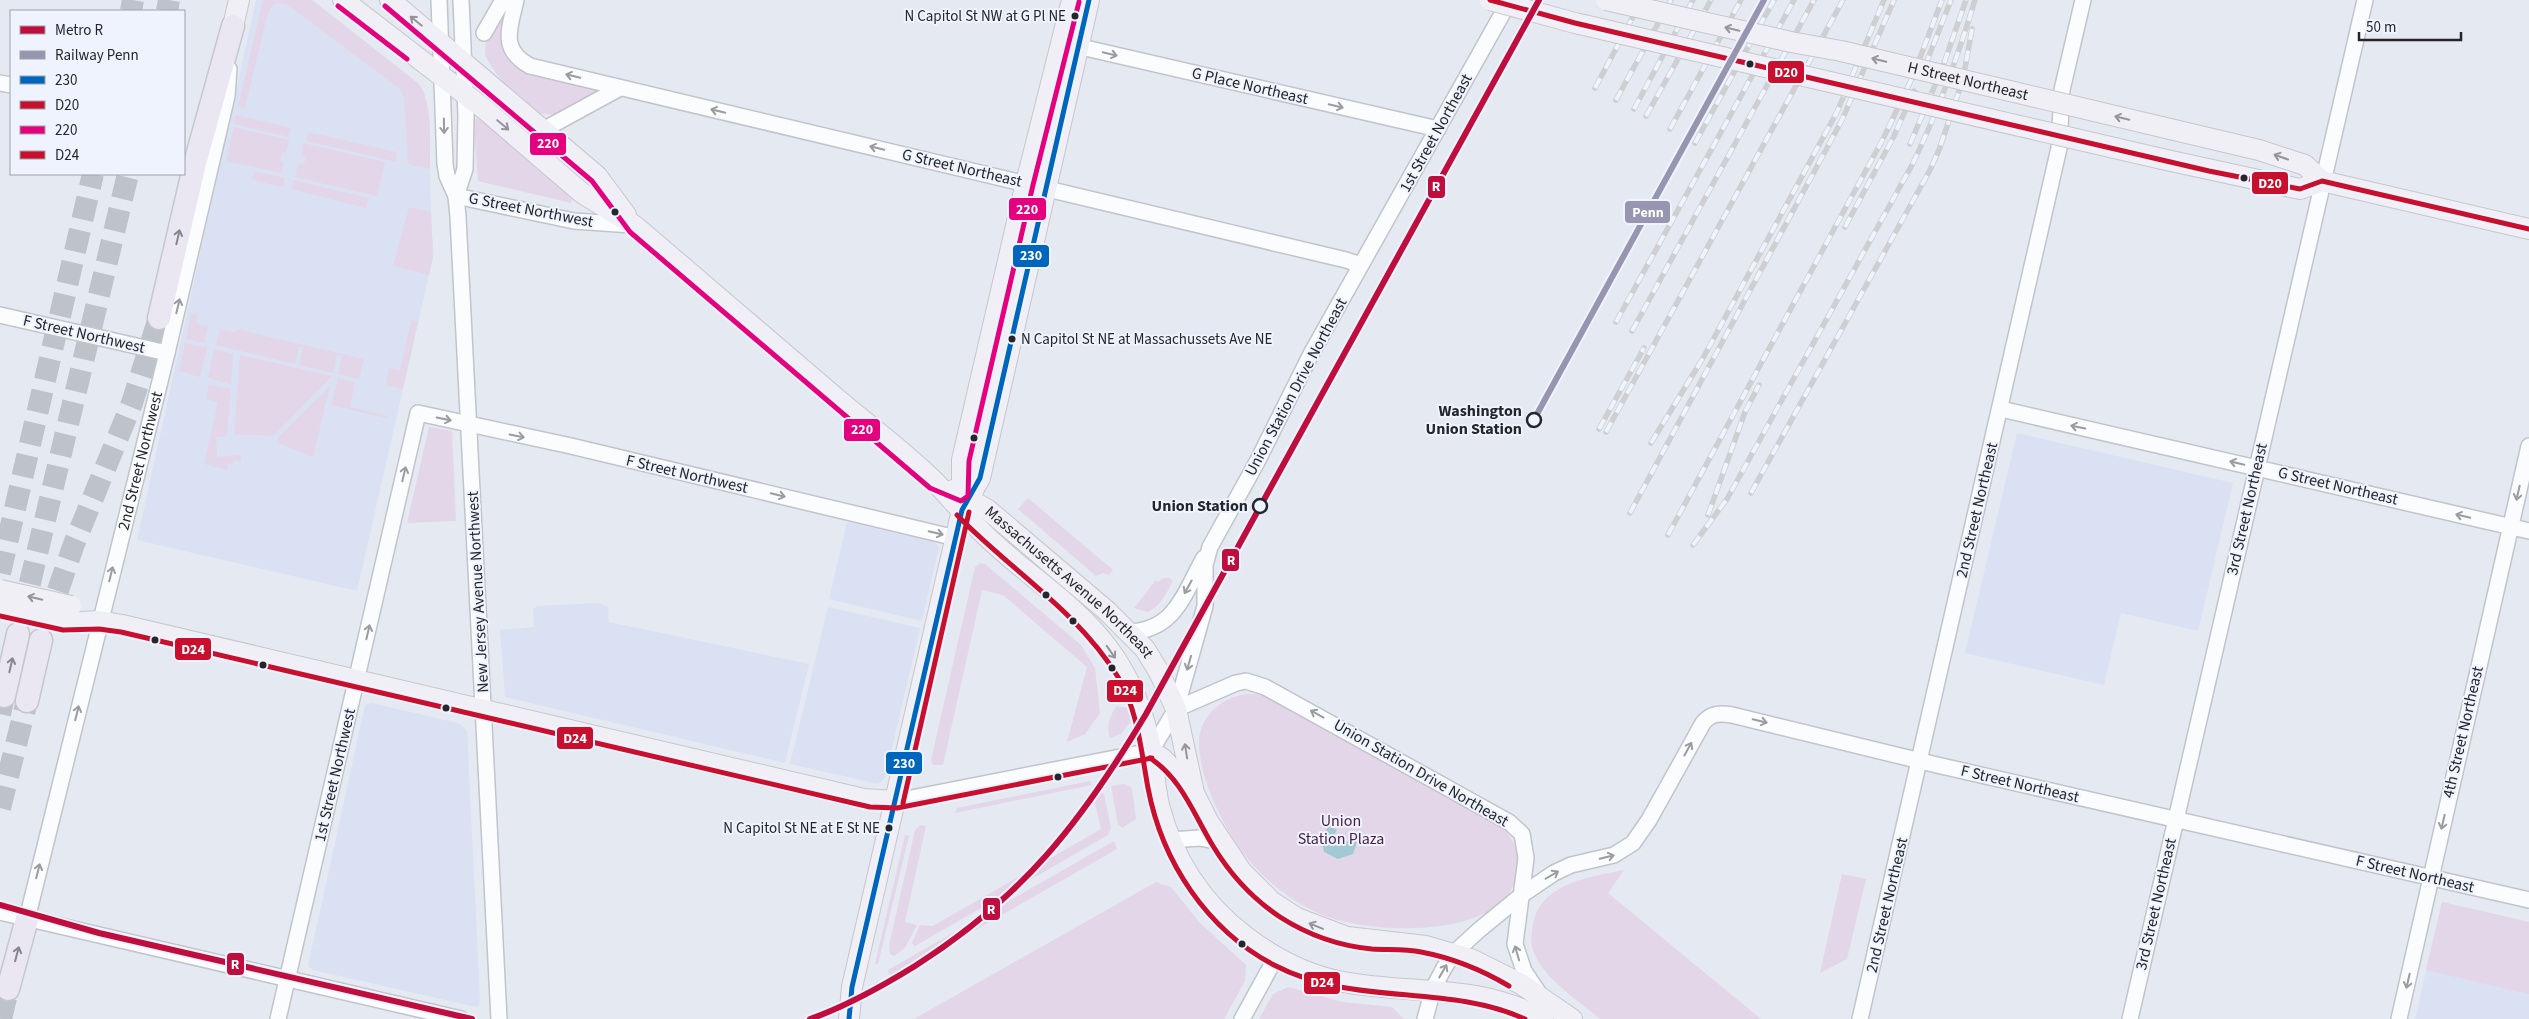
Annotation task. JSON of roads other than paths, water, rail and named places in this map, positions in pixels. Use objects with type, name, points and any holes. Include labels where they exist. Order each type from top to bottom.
[{"type":"highway","points":[[159,318],[195,163],[233,26]]},
{"type":"highway","points":[[4,696],[18,634]]},
{"type":"highway","points":[[27,701],[41,640]]},
{"type":"highway","points":[[8,989],[27,918]]},
{"type":"main road","name":"2nd Street Northwest","points":[[233,26],[239,0]]},
{"type":"main road","points":[[343,0],[465,94],[582,193],[635,226],[935,482],[964,501]]},
{"type":"main road","points":[[390,0],[597,176],[635,226]]},
{"type":"main road","points":[[964,501],[980,478],[1047,189],[1070,45],[1072,0]]},
{"type":"main road","points":[[849,1019],[852,987],[964,501],[962,460],[1026,183],[1070,45],[1089,0]]},
{"type":"main road","name":"H Street Northeast","points":[[1490,0],[1575,23],[2162,159],[2300,189],[2322,181]]},
{"type":"main road","name":"H Street Northeast","points":[[1606,0],[2040,97],[2259,150],[2305,165],[2322,181],[2529,229]]},
{"type":"main road","points":[[1005,274],[1026,279]]},
{"type":"main road","name":"Massachusetts Avenue Northeast","points":[[964,501],[988,510],[1130,632],[1152,659],[1176,709],[1194,793]]},
{"type":"main road","name":"Massachusetts Avenue Northeast","points":[[964,501],[982,533],[1085,622],[1106,646],[1133,687],[1142,713],[1151,751],[1159,803],[1170,840],[1185,869],[1216,910],[1238,931],[1276,957],[1303,970],[1342,982],[1433,989]]},
{"type":"main road","points":[[0,590],[67,615]]},
{"type":"main road","points":[[0,608],[67,615],[99,621],[864,799],[896,801]]},
{"type":"main road","points":[[1151,751],[1163,759],[1194,793],[1220,842],[1252,884],[1272,902],[1297,918],[1347,937],[1415,944],[1454,953],[1491,967],[1540,996],[1572,1019]]},
{"type":"main road","points":[[1433,989],[1503,1002],[1543,1019]]},
{"type":"street","name":"New Jersey Avenue Northwest","points":[[439,0],[445,164],[447,176],[456,196],[484,711],[498,1019]]},
{"type":"street","name":"New Jersey Avenue Northwest","points":[[456,196],[465,169],[465,94],[461,0]]},
{"type":"street","points":[[484,33],[503,0]]},
{"type":"street","points":[[516,0],[508,41],[513,52],[522,62],[530,66],[620,88]]},
{"type":"street","name":"1st Street Northeast","points":[[1361,265],[1510,0]]},
{"type":"street","name":"2nd Street Northeast","points":[[1860,1019],[2060,148],[2062,90],[2082,0]]},
{"type":"street","name":"3rd Street Northeast","points":[[2130,1019],[2365,0]]},
{"type":"street","name":"2nd Street Northwest","points":[[27,918],[99,621],[167,353],[227,96],[233,26]]},
{"type":"street","name":"G Place Northeast","points":[[1070,45],[1438,129]]},
{"type":"street","points":[[543,130],[620,88]]},
{"type":"street","name":"G Street Northeast","points":[[620,88],[1026,183],[1361,265]]},
{"type":"street","name":"G Street Northwest","points":[[456,196],[574,221],[635,226]]},
{"type":"street","name":"Union Station Drive Northeast","points":[[1151,751],[1176,709],[1205,606],[1205,564],[1210,548],[1262,454],[1311,354],[1361,265]]},
{"type":"street","name":"F Street Northwest","points":[[0,315],[167,353]]},
{"type":"street","name":"G Street Northeast","points":[[2001,410],[2529,531]]},
{"type":"street","name":"F Street Northwest","points":[[418,413],[956,538]]},
{"type":"street","name":"1st Street Northwest","points":[[278,1019],[418,413]]},
{"type":"street","name":"4th Street Northeast","points":[[2399,1019],[2529,446]]},
{"type":"street","points":[[1130,632],[1150,630],[1166,620],[1188,588],[1210,548]]},
{"type":"street","name":"Union Station Drive Northeast","points":[[1176,709],[1246,681],[1274,691],[1509,822],[1522,834],[1526,870],[1515,944],[1524,971],[1540,996]]},
{"type":"street","name":"F Street Northeast","points":[[1433,989],[1454,953],[1523,894],[1554,873],[1584,862],[1620,853],[1637,839],[1702,722],[1712,715],[1732,715],[1920,761],[2529,900]]},
{"type":"street","points":[[896,801],[1151,751]]},
{"type":"street","points":[[1170,840],[1200,838],[1220,842]]},
{"type":"street","points":[[2,913],[462,1019]]},
{"type":"street","points":[[1242,1019],[1276,957]]},
{"type":"street","points":[[1425,1019],[1433,989]]},
{"type":"tunnel","points":[[131,10],[133,0]]},
{"type":"tunnel","points":[[167,10],[169,0]]},
{"type":"tunnel","points":[[0,573],[93,175]]},
{"type":"tunnel","points":[[22,616],[128,175]]},
{"type":"tunnel","points":[[47,622],[74,544],[132,403],[159,318]]},
{"type":"tunnel","points":[[0,714],[4,696]]},
{"type":"tunnel","points":[[0,808],[27,701]]},
{"type":"tunnel","points":[[1,1019],[8,989]]},
{"type":"railway","points":[[1595,88],[1642,0]]},
{"type":"railway","points":[[1616,100],[1671,0]]},
{"type":"railway","points":[[1634,109],[1693,0]]},
{"type":"railway","points":[[1646,116],[1711,0]]},
{"type":"railway","points":[[1670,129],[1741,0]]},
{"type":"railway","points":[[1695,143],[1774,0]]},
{"type":"railway","points":[[1616,322],[1794,0]]},
{"type":"railway","points":[[1632,331],[1814,0]]},
{"type":"railway","points":[[1606,432],[1843,0]]},
{"type":"railway","points":[[1651,443],[1703,358],[1837,112],[1884,0]]},
{"type":"railway","points":[[1630,513],[1842,120],[1894,0]]},
{"type":"railway","points":[[1668,535],[1884,137],[1913,76],[1942,0]]},
{"type":"railway","points":[[1925,66],[1951,0]]},
{"type":"railway","points":[[1910,144],[1942,69],[1966,0]]},
{"type":"railway","points":[[1693,545],[1727,499],[1912,165],[1947,84],[1975,0]]},
{"type":"railway","points":[[1751,493],[1930,170],[1939,150],[1963,79],[1972,29]]},
{"type":"railway","points":[[1845,227],[1894,136],[1914,91]]},
{"type":"railway","points":[[1599,429],[1644,348]]},
{"type":"railway","points":[[1708,515],[1745,412],[1759,385]]},
{"type":"metro line","name":"R","points":[[810,1019],[877,989],[953,940],[988,913],[1047,855],[1098,790],[1146,714],[1539,0]]},
{"type":"metro line","name":"R","points":[[0,905],[99,933],[472,1019]]},
{"type":"rail line","name":"Penn","points":[[1531,425],[1764,0]]},
{"type":"place","name":"N Capitol St NW at G Pl NE","points":[[1075,16]]},
{"type":"place","name":"N Capitol St NE at Massachussets Ave NE","points":[[1012,339]]},
{"type":"place","name":"Washington Union Station","points":[[1534,420]]},
{"type":"place","name":"Union Station","points":[[1260,506]]},
{"type":"place","name":"N Capitol St NE at E St NE","points":[[889,828]]},
{"type":"park label","name":"Union Station Plaza","points":[[1341,830]]}]
